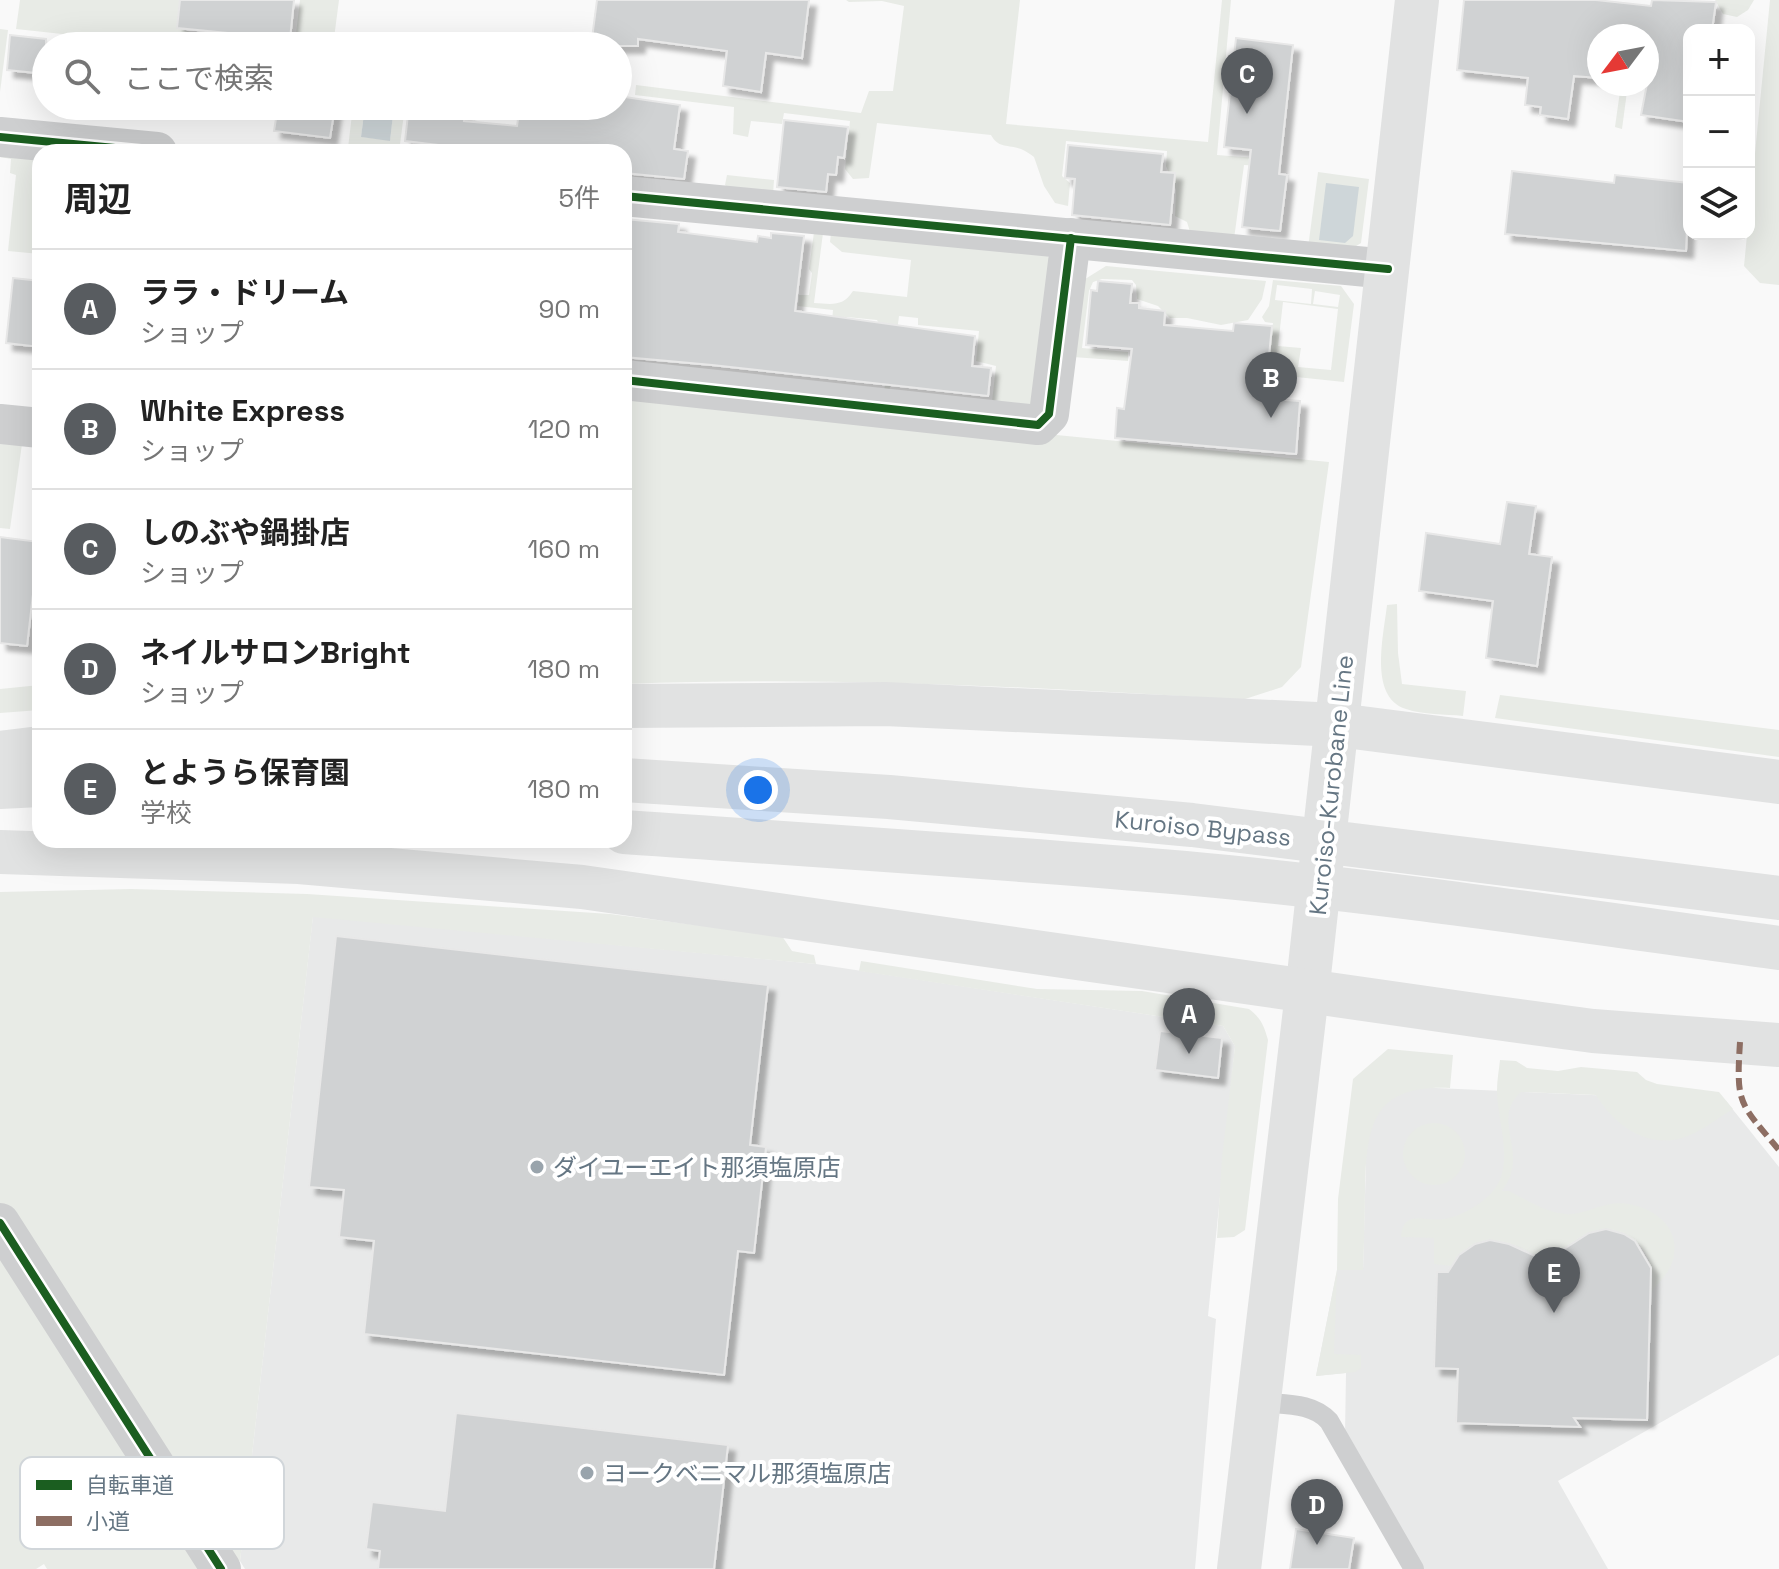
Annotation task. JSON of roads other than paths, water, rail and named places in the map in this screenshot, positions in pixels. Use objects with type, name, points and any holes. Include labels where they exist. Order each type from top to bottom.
[{"type":"main road","name":"Kuroiso-Kurobane Line","points":[[1239,1569],[1338,725],[1417,0]]},
{"type":"main road","points":[[632,706],[885,704],[1338,725],[1779,782]]},
{"type":"main road","points":[[0,753],[32,749]]},
{"type":"main road","name":"Kuroiso Bypass","points":[[632,781],[889,797],[1192,825],[1779,898]]},
{"type":"main road","points":[[0,787],[32,785]]},
{"type":"main road","name":"Kuroiso Bypass","points":[[632,833],[1187,874],[1483,907],[1779,948]]},
{"type":"main road","points":[[0,836],[32,834]]},
{"type":"main road","points":[[0,852],[299,862],[582,887],[1307,993],[1593,1031],[1779,1045]]},
{"type":"street","points":[[0,137],[58,144]]},
{"type":"street","points":[[632,197],[1388,269]]},
{"type":"street","points":[[632,381],[1038,425],[1049,414],[1071,238]]},
{"type":"street","points":[[0,424],[32,427]]},
{"type":"street","points":[[0,1223],[149,1457]]},
{"type":"street","points":[[208,1549],[221,1569]]},
{"type":"lane","points":[[1259,1402],[1321,1412],[1414,1569]]},
{"type":"place","name":"しのぶや鍋掛店","points":[[1247,114]]},
{"type":"place","name":"White Express","points":[[1271,418]]},
{"type":"place","name":"ララ・ドリーム","points":[[1189,1054]]},
{"type":"place","name":"ダイユーエイト那須塩原店","points":[[537,1167]]},
{"type":"place","name":"とようら保育園","points":[[1554,1313]]},
{"type":"place","name":"ヨークベニマル那須塩原店","points":[[587,1473]]},
{"type":"place","name":"ネイルサロンBright","points":[[1317,1545]]}]
